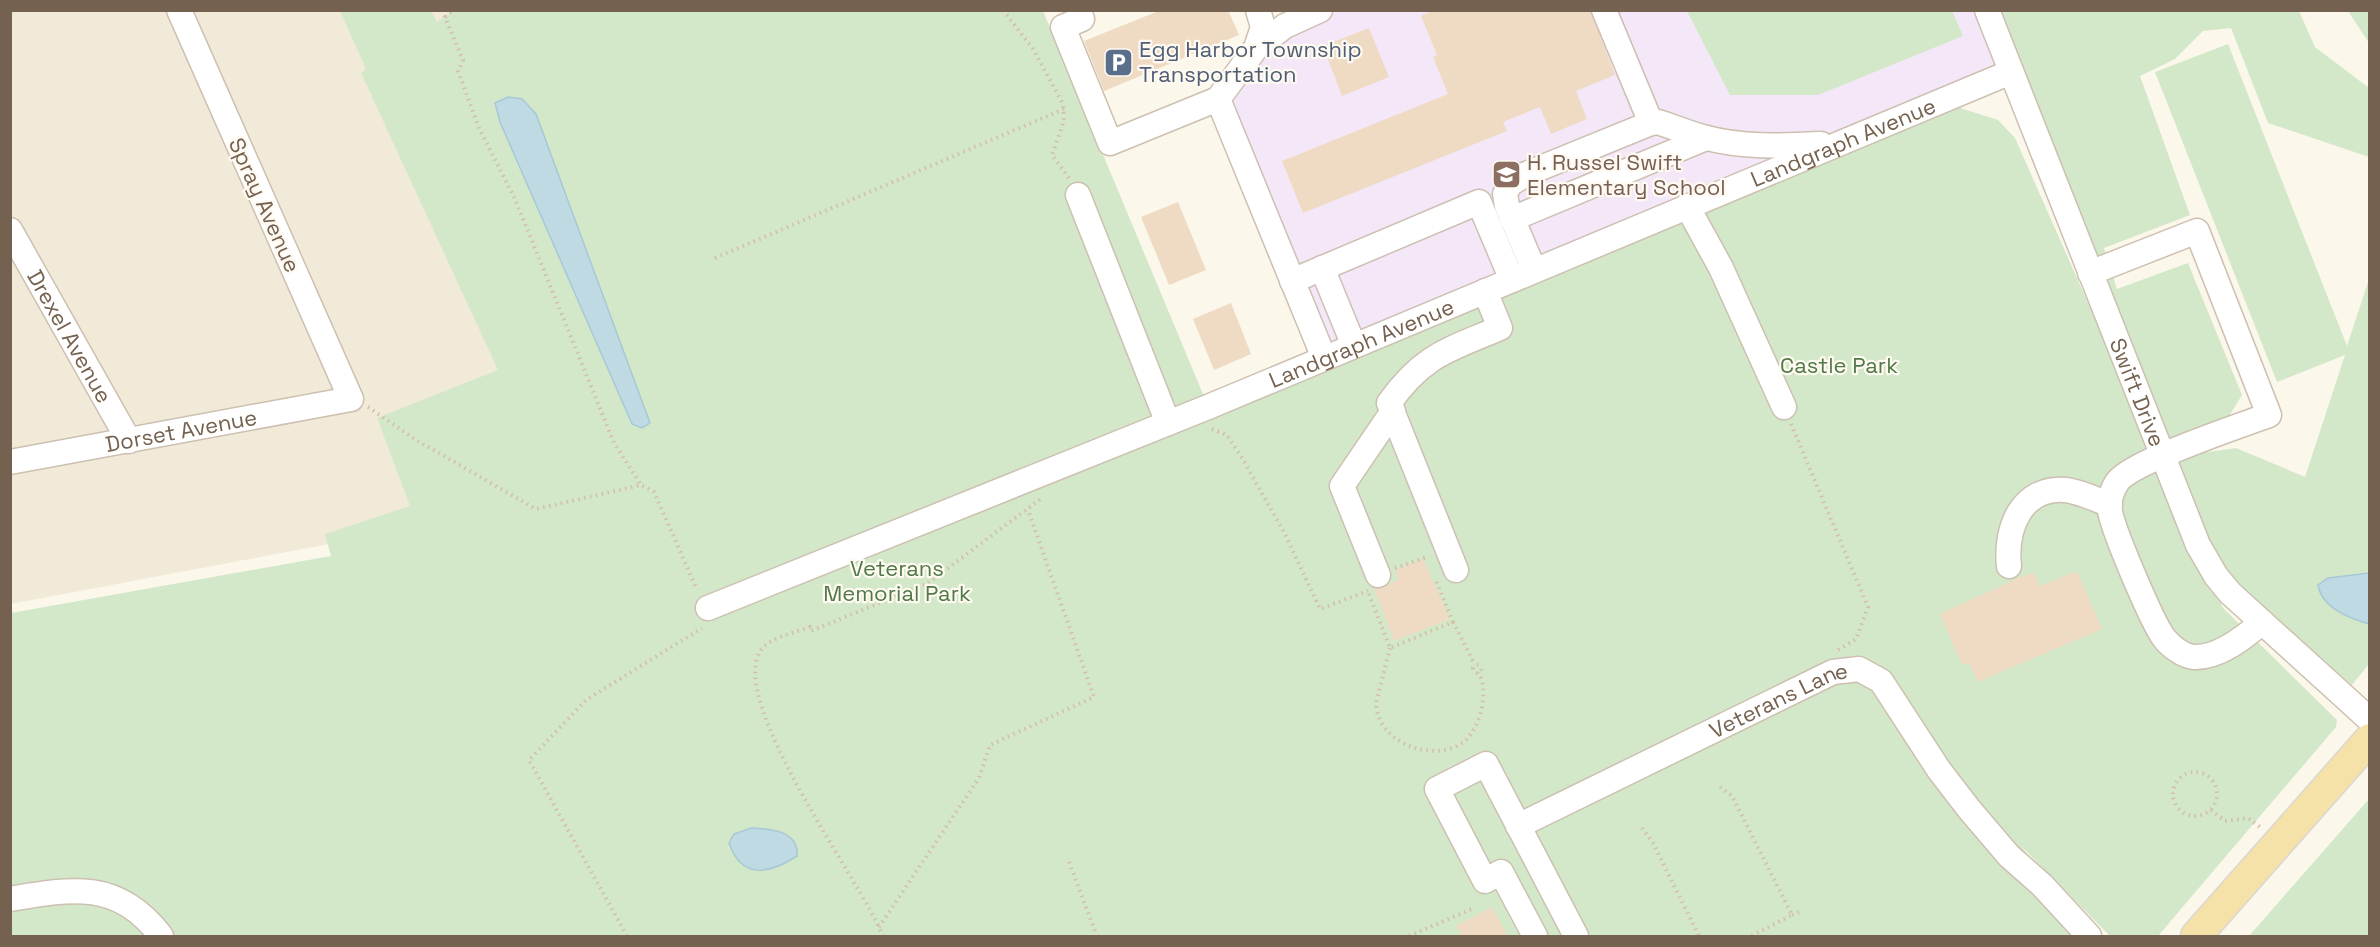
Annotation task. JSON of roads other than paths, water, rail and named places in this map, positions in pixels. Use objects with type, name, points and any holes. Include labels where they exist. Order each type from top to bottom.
[{"type":"main road","points":[[2196,936],[2370,740]]},
{"type":"street","name":"Spray Avenue","points":[[179,10],[351,399]]},
{"type":"street","points":[[1079,10],[1082,19],[1063,27],[1110,143],[1218,99],[1256,48],[1285,26],[1320,10]]},
{"type":"street","points":[[1256,48],[1263,27],[1258,10]]},
{"type":"street","points":[[1604,10],[1651,123]]},
{"type":"street","name":"Swift Drive","points":[[1986,10],[2162,457],[2193,533],[2209,565],[2221,583],[2370,720]]},
{"type":"street","name":"Landgraph Avenue","points":[[709,607],[1168,423],[2011,72]]},
{"type":"street","points":[[1218,99],[1324,358]]},
{"type":"street","points":[[1534,270],[1512,219],[1505,194],[1506,189],[1515,179],[1651,123],[1668,125],[1706,138],[1773,147],[1839,143]]},
{"type":"street","points":[[1512,219],[1706,138]]},
{"type":"street","points":[[1078,195],[1168,423]]},
{"type":"street","points":[[1293,281],[1479,202],[1512,280]]},
{"type":"street","points":[[1687,206],[1721,268],[1784,407]]},
{"type":"street","name":"Drexel Avenue","points":[[10,230],[129,441]]},
{"type":"street","points":[[2090,273],[2197,231],[2269,415],[2162,457],[2122,477],[2114,489],[2110,505],[2111,516],[2151,614],[2162,636],[2173,647],[2190,656],[2205,655],[2238,642],[2262,622]]},
{"type":"street","points":[[1322,268],[1354,345]]},
{"type":"street","points":[[1445,574],[1389,404],[1420,366],[1440,353],[1500,328],[1485,291]]},
{"type":"street","name":"Dorset Avenue","points":[[10,462],[351,399]]},
{"type":"street","points":[[1373,583],[1342,486],[1393,411]]},
{"type":"street","points":[[2009,566],[2007,548],[2012,525],[2019,511],[2035,496],[2048,491],[2066,490],[2081,493],[2110,505]]},
{"type":"street","name":"Veterans Lane","points":[[1518,826],[1833,672],[1859,669],[1881,681],[1939,770],[1969,809],[2081,934]]},
{"type":"street","points":[[1534,855],[1485,881],[1437,789],[1486,764],[1518,826],[1534,855],[1576,936]]},
{"type":"street","points":[[1501,872],[1536,936]]},
{"type":"street","points":[[10,899],[62,890],[103,893],[143,915],[161,936]]},
{"type":"water","points":[[508,97],[522,99],[536,114],[650,423],[642,428],[632,424],[500,122],[495,103]]},
{"type":"water","points":[[2369,573],[2369,624],[2353,619],[2331,606],[2325,600],[2318,585],[2328,578]]},
{"type":"water","points":[[751,828],[774,830],[788,836],[796,847],[797,856],[767,869],[749,868],[741,863],[729,843],[734,834]]},
{"type":"place","name":"Egg Harbor Township Transportation","points":[[1118,62]]},
{"type":"place","name":"H. Russel Swift Elementary School","points":[[1506,175]]},
{"type":"park label","name":"Castle Park","points":[[1839,365]]},
{"type":"park label","name":"Veterans Memorial Park","points":[[897,580]]}]
